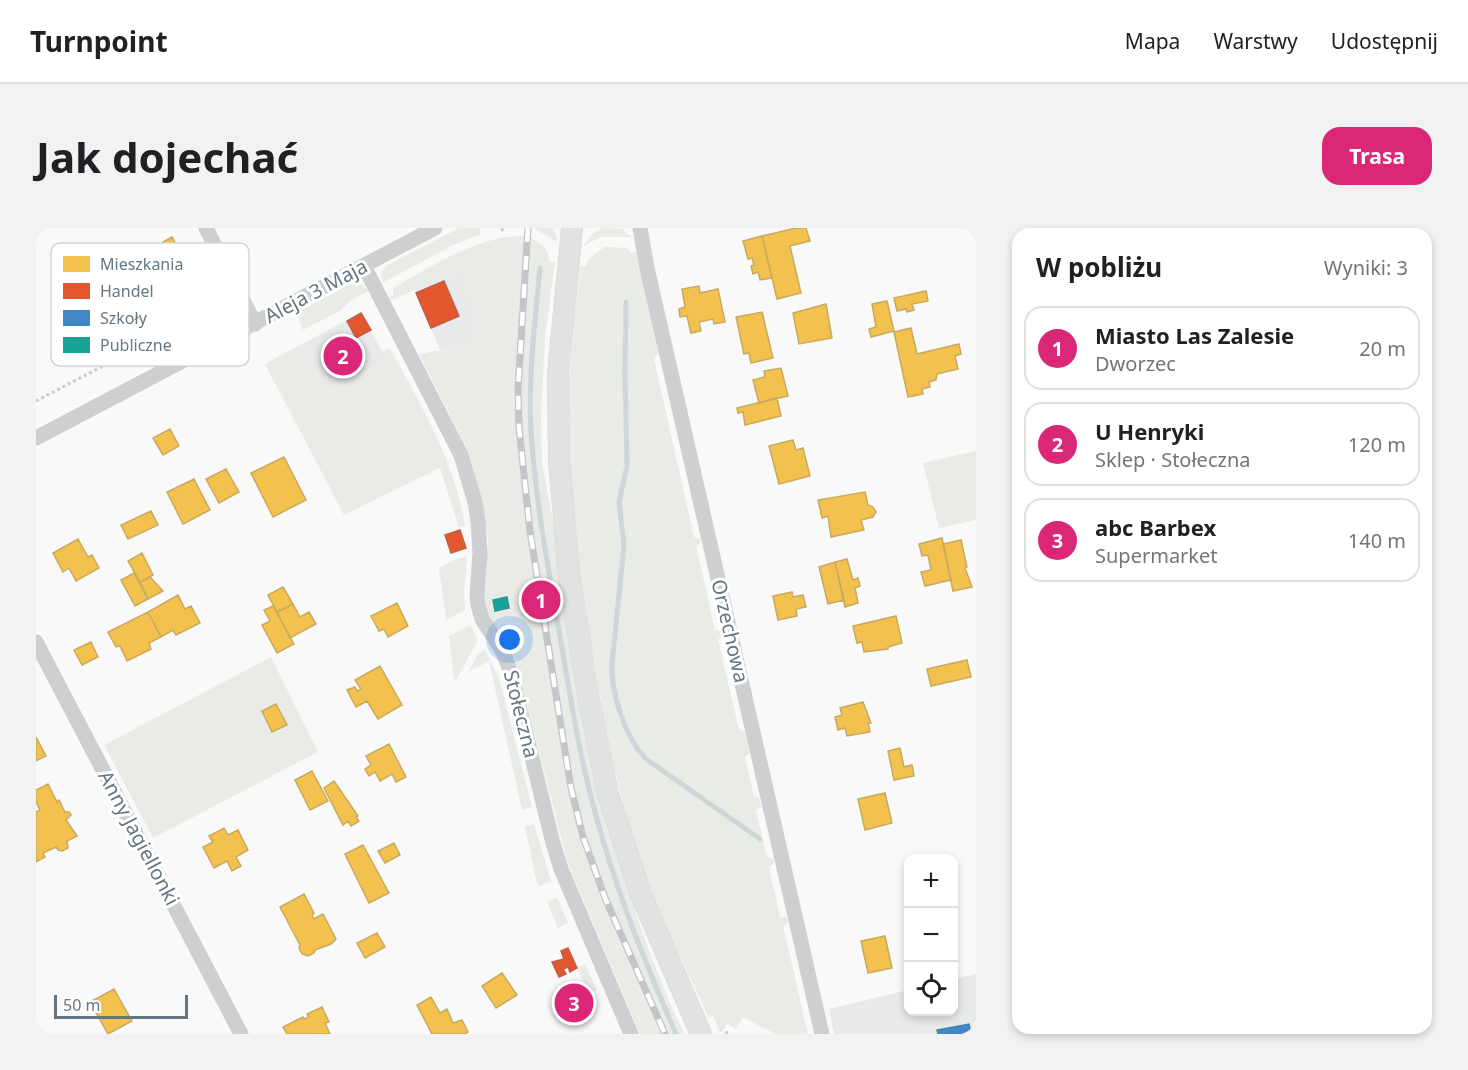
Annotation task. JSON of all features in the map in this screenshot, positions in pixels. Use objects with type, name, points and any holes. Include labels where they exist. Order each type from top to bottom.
[{"type":"street","points":[[206,228],[214,243]]},
{"type":"street","name":"Aleja 3 Maja","points":[[249,327],[435,228]]},
{"type":"street","points":[[572,228],[558,374],[559,461],[572,598],[608,794],[641,895],[701,1034]]},
{"type":"street","name":"Orzechowa","points":[[640,228],[822,1034]]},
{"type":"street","name":"Stołeczna","points":[[364,266],[461,455],[475,502],[478,521],[480,553],[477,596],[482,619],[503,652],[511,673],[561,869],[631,1034]]},
{"type":"street","points":[[249,312],[255,324]]},
{"type":"street","name":"Aleja 3 Maja","points":[[36,438],[174,366]]},
{"type":"street","name":"Anny Jagiellonki","points":[[36,642],[241,1034]]},
{"type":"path","points":[[502,228],[503,233]]},
{"type":"path","points":[[36,401],[103,366]]},
{"type":"path","points":[[726,1034],[728,1029]]},
{"type":"shaded area","points":[[459,228],[480,228],[481,234],[455,244],[382,283],[381,272],[387,265]]},
{"type":"shaded area","points":[[527,228],[531,228],[530,237],[532,239],[526,337],[524,439],[534,535],[561,691],[645,974],[672,1034],[660,1034],[621,947],[580,843],[571,810],[554,716],[523,521],[513,433],[514,351],[522,236],[526,236]]},
{"type":"shaded area","points":[[534,228],[553,228],[557,242]]},
{"type":"shaded area","points":[[603,228],[622,229],[631,237],[601,237],[583,246],[593,233]]},
{"type":"shaded area","points":[[522,236],[514,351],[513,433],[523,521],[554,716],[571,810],[580,843],[621,947],[660,1034],[640,1034],[568,864],[515,660],[488,615],[485,601],[488,539],[482,501],[466,447],[419,354],[482,343],[464,269],[391,300],[389,297],[393,295],[393,288],[454,254],[488,241]]},
{"type":"shaded area","points":[[532,239],[544,248],[549,261],[555,262],[545,337],[541,419],[542,462],[557,544],[572,653],[570,654],[602,800],[615,848],[646,941],[684,1034],[672,1034],[614,904],[583,818],[534,535],[524,439],[526,337]]},
{"type":"shaded area","points":[[604,247],[627,248],[631,253],[636,252],[659,352],[654,359],[694,537],[701,539],[696,546],[715,630],[723,634],[718,639],[739,730],[745,732],[750,753],[745,757],[754,797],[759,798],[761,807],[756,810],[767,857],[774,860],[774,864],[769,867],[780,917],[786,917],[788,920],[783,926],[808,1034],[775,1034],[743,1017],[736,1029],[727,1023],[721,1034],[713,1016],[709,1018],[661,917],[633,841],[610,746],[592,650],[590,650],[577,562],[569,457],[569,379],[580,266],[586,266],[587,261]]},
{"type":"shaded area","points":[[464,268],[482,343],[440,350],[415,289]]},
{"type":"shaded area","points":[[354,282],[362,284],[368,291],[350,301],[340,311],[303,330],[296,313]]},
{"type":"shaded area","points":[[361,313],[387,360],[326,391],[302,344]]},
{"type":"shaded area","points":[[302,344],[326,391],[386,360],[382,351],[390,349],[425,412],[445,456],[465,526],[459,527],[440,468],[344,515],[265,364]]},
{"type":"shaded area","points":[[976,451],[976,520],[939,528],[923,463]]},
{"type":"shaded area","points":[[467,556],[465,610],[446,620],[439,568]]},
{"type":"shaded area","points":[[470,625],[478,640],[456,680],[454,679],[449,636]]},
{"type":"shaded area","points":[[485,650],[499,678],[532,807],[522,810],[489,661],[468,672],[478,654]]},
{"type":"shaded area","points":[[271,657],[318,752],[153,838],[104,745]]},
{"type":"shaded area","points":[[534,824],[551,881],[539,886],[525,826]]},
{"type":"shaded area","points":[[557,897],[568,923],[558,928],[547,902]]},
{"type":"shaded area","points":[[585,964],[597,990],[588,993],[577,968]]},
{"type":"shaded area","points":[[976,974],[976,1034],[834,1034],[829,1009],[904,991],[904,1016],[958,1016],[958,978]]},
{"type":"building: Mieszkania","points":[[806,228],[810,241],[790,246],[801,293],[777,299],[762,236]]},
{"type":"building: Mieszkania","points":[[762,236],[772,278],[760,280],[758,272],[753,274],[752,258],[748,259],[743,241]]},
{"type":"building: Mieszkania","points":[[172,237],[175,243],[161,243]]},
{"type":"building: Mieszkania","points":[[699,286],[700,293],[718,289],[725,322],[714,324],[713,319],[699,322],[701,331],[691,333],[687,316],[680,317],[679,309],[685,307],[682,289]]},
{"type":"building: Mieszkania","points":[[926,291],[928,301],[912,304],[914,310],[897,311],[894,298]]},
{"type":"building: Mieszkania","points":[[887,301],[894,331],[871,337],[869,329],[876,327],[872,304]]},
{"type":"building: Mieszkania","points":[[826,304],[832,338],[799,344],[793,313]]},
{"type":"building: Mieszkania","points":[[762,312],[773,358],[751,363],[749,353],[744,354],[736,317]]},
{"type":"building: Mieszkania","points":[[911,328],[917,354],[959,344],[961,354],[955,356],[958,369],[937,374],[936,380],[929,382],[930,387],[922,389],[923,394],[908,397],[894,332]]},
{"type":"building: Mieszkania","points":[[781,368],[788,396],[759,403],[753,380],[765,377],[764,371]]},
{"type":"building: Mieszkania","points":[[777,398],[781,416],[745,425],[743,412],[738,413],[737,408]]},
{"type":"building: Mieszkania","points":[[170,429],[179,446],[163,455],[153,438]]},
{"type":"building: Mieszkania","points":[[793,440],[796,450],[803,448],[810,476],[779,484],[769,446]]},
{"type":"building: Mieszkania","points":[[284,457],[306,500],[273,517],[251,473]]},
{"type":"building: Mieszkania","points":[[226,469],[239,492],[219,503],[206,479]]},
{"type":"building: Mieszkania","points":[[194,479],[210,510],[183,524],[167,492]]},
{"type":"building: Mieszkania","points":[[865,492],[868,505],[876,512],[873,517],[861,520],[864,530],[831,537],[828,516],[822,518],[818,500]]},
{"type":"building: Mieszkania","points":[[151,511],[158,525],[128,539],[121,525]]},
{"type":"building: Mieszkania","points":[[942,538],[951,580],[925,586],[921,572],[931,570],[928,555],[922,556],[919,544]]},
{"type":"building: Mieszkania","points":[[78,539],[88,557],[92,555],[99,568],[76,581],[69,568],[63,572],[53,553]]},
{"type":"building: Mieszkania","points":[[961,540],[967,567],[965,568],[972,587],[953,591],[943,544]]},
{"type":"building: Mieszkania","points":[[142,553],[153,575],[140,582],[128,561]]},
{"type":"building: Mieszkania","points":[[847,559],[853,580],[858,578],[860,586],[855,588],[858,603],[845,607],[835,562]]},
{"type":"building: Mieszkania","points":[[835,562],[844,600],[828,604],[819,567]]},
{"type":"building: Mieszkania","points":[[134,573],[148,599],[135,606],[121,580]]},
{"type":"building: Mieszkania","points":[[150,577],[163,591],[148,599],[140,582]]},
{"type":"building: Mieszkania","points":[[283,587],[293,604],[277,612],[268,595]]},
{"type":"building: Mieszkania","points":[[792,592],[793,597],[803,595],[806,607],[796,609],[797,616],[778,620],[773,596]]},
{"type":"building: Mieszkania","points":[[178,595],[185,609],[191,606],[200,623],[176,635],[173,630],[161,637],[148,612]]},
{"type":"building: Mieszkania","points":[[397,603],[408,626],[388,637],[384,629],[379,631],[371,616]]},
{"type":"building: Mieszkania","points":[[293,604],[300,617],[309,612],[316,624],[290,638],[277,612]]},
{"type":"building: Mieszkania","points":[[273,606],[294,644],[277,653],[262,625],[270,621],[264,610]]},
{"type":"building: Mieszkania","points":[[148,612],[161,637],[149,643],[151,649],[127,661],[120,646],[116,647],[108,632]]},
{"type":"building: Mieszkania","points":[[896,616],[902,643],[888,647],[888,649],[864,652],[862,642],[857,643],[853,626]]},
{"type":"building: Mieszkania","points":[[91,642],[98,657],[82,665],[74,650]]},
{"type":"building: Mieszkania","points":[[967,660],[971,677],[931,686],[927,669]]},
{"type":"building: Mieszkania","points":[[380,666],[402,705],[378,719],[367,701],[356,707],[347,690],[355,687],[357,691],[361,689],[355,680]]},
{"type":"building: Mieszkania","points":[[863,702],[871,723],[868,723],[870,732],[847,736],[845,728],[838,730],[835,717],[842,715],[840,708]]},
{"type":"building: Mieszkania","points":[[276,704],[287,725],[272,732],[262,711]]},
{"type":"building: Mieszkania","points":[[36,737],[46,756],[36,761]]},
{"type":"building: Mieszkania","points":[[389,744],[406,777],[396,782],[392,774],[380,781],[375,772],[369,776],[365,769],[371,765],[366,756]]},
{"type":"building: Mieszkania","points":[[900,748],[904,767],[912,765],[914,776],[894,780],[888,751]]},
{"type":"building: Mieszkania","points":[[312,771],[328,801],[310,810],[295,780]]},
{"type":"building: Mieszkania","points":[[334,781],[358,816],[356,817],[359,821],[351,826],[348,821],[343,825],[324,788]]},
{"type":"building: Mieszkania","points":[[48,784],[57,802],[59,800],[65,812],[71,815],[66,820],[77,836],[67,841],[68,848],[62,851],[56,847],[43,853],[45,857],[36,862],[36,812],[40,810],[36,802],[36,790]]},
{"type":"building: Mieszkania","points":[[885,793],[892,823],[865,830],[858,799]]},
{"type":"building: Mieszkania","points":[[224,828],[228,835],[238,830],[248,850],[236,857],[241,866],[232,871],[227,861],[214,868],[203,847],[213,842],[209,836]]},
{"type":"building: Mieszkania","points":[[394,843],[400,855],[385,863],[378,851]]},
{"type":"building: Mieszkania","points":[[363,845],[389,893],[369,903],[345,854]]},
{"type":"building: Mieszkania","points":[[304,894],[314,913],[312,915],[314,919],[323,914],[336,939],[308,956],[302,954],[300,945],[280,907]]},
{"type":"building: Mieszkania","points":[[377,933],[385,947],[365,958],[357,943]]},
{"type":"building: Mieszkania","points":[[885,936],[892,968],[868,973],[861,941]]},
{"type":"building: Mieszkania","points":[[502,973],[517,995],[496,1008],[482,986]]},
{"type":"building: Mieszkania","points":[[114,989],[132,1021],[108,1034],[90,1002]]},
{"type":"building: Mieszkania","points":[[431,997],[440,1013],[447,1009],[453,1023],[462,1020],[468,1032],[465,1034],[432,1034],[417,1005]]},
{"type":"building: Mieszkania","points":[[322,1007],[329,1022],[325,1023],[330,1034],[287,1034],[283,1027],[303,1017],[304,1019],[309,1017],[307,1014]]},
{"type":"building: Handel","points":[[444,281],[459,316],[431,328],[416,293]]},
{"type":"building: Handel","points":[[361,313],[371,330],[356,338],[347,321]]},
{"type":"building: Handel","points":[[345,337],[359,365],[342,375],[327,347]]},
{"type":"building: Handel","points":[[460,530],[466,548],[451,553],[445,535]]},
{"type":"building: Handel","points":[[568,948],[577,968],[570,972],[568,967],[563,969],[566,974],[559,977],[552,962],[564,959],[561,951]]},
{"type":"building: Handel","points":[[578,990],[586,1011],[569,1017],[562,995]]},
{"type":"building: Szkoły","points":[[969,1024],[971,1034],[938,1034],[937,1030]]},
{"type":"building: Publiczne","points":[[507,597],[509,608],[495,611],[493,600]]},
{"type":"waterway","points":[[540,268],[531,370],[531,431],[542,528],[570,695],[589,789],[612,869],[642,952],[676,1034]]},
{"type":"waterway","points":[[626,302],[627,466],[619,502],[624,545],[612,664],[617,701],[626,727],[638,750],[646,759],[760,839]]},
{"type":"railway","points":[[528,228],[518,389],[519,427],[530,531],[571,788],[583,837],[605,898],[665,1034]]},
{"type":"place","name":"U Henryki","points":[[343,356]]},
{"type":"place","name":"Miasto Las Zalesie","points":[[541,600]]},
{"type":"place","name":"abc Barbex","points":[[574,1003]]}]
